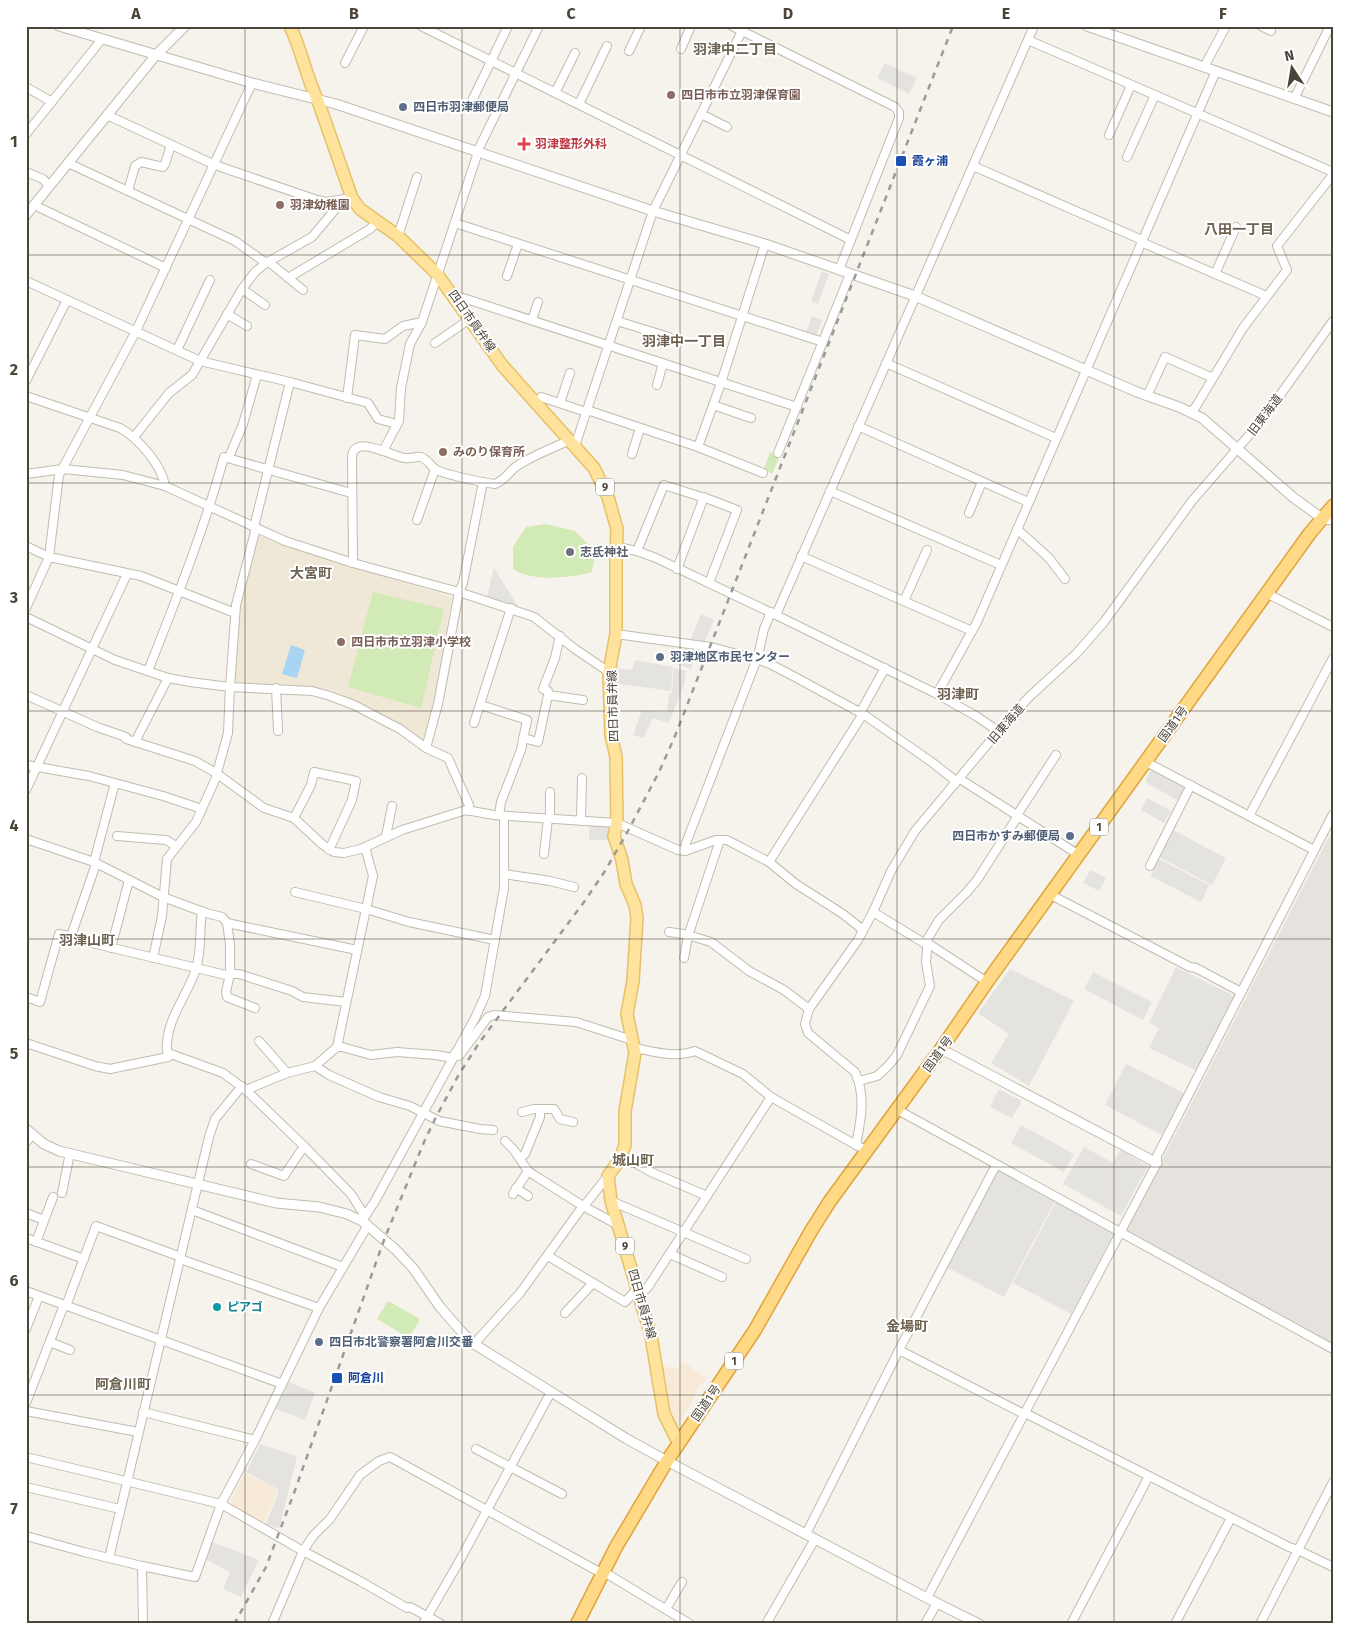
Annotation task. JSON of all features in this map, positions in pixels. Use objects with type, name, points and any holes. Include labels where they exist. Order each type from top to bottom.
[{"type":"highway","name":"国道1号","points":[[577,1624],[616,1547],[667,1460],[755,1330],[811,1230],[861,1147],[896,1109],[942,1049],[987,982],[1268,594],[1310,533],[1328,520],[1333,506]]},
{"type":"main road","name":"四日市員弁線","points":[[290,26],[298,43],[311,87],[318,101],[348,198],[398,236],[437,274],[454,295],[502,365],[594,468],[608,497],[617,529],[616,634],[609,672],[612,736],[616,757],[616,823],[614,836],[622,860],[626,884],[635,905],[637,918],[633,981],[627,1014],[634,1044],[634,1067],[625,1111],[625,1145],[622,1155],[608,1176],[611,1201],[651,1336],[664,1414],[679,1444]]},
{"type":"street","points":[[59,26],[252,83],[336,104],[653,211],[765,244],[915,296],[1085,370],[1202,418],[1268,477],[1328,520]]},
{"type":"street","points":[[26,215],[156,55],[186,26]]},
{"type":"street","points":[[345,63],[364,26]]},
{"type":"street","points":[[421,26],[851,240]]},
{"type":"street","points":[[469,107],[508,26]]},
{"type":"street","points":[[383,451],[399,421],[401,388],[410,344],[422,322],[478,152],[539,26]]},
{"type":"street","points":[[629,51],[641,26]]},
{"type":"street","points":[[681,49],[691,26]]},
{"type":"street","points":[[732,26],[895,107],[899,112],[899,118],[839,270]]},
{"type":"street","points":[[685,850],[692,826],[756,659],[764,629],[801,556],[1034,26]]},
{"type":"street","points":[[1087,26],[1333,112]]},
{"type":"street","points":[[1204,67],[1226,26]]},
{"type":"street","points":[[1261,26],[1271,31]]},
{"type":"street","points":[[1294,99],[1330,26]]},
{"type":"street","points":[[353,563],[352,456],[354,450],[360,446],[405,458],[419,457],[427,460],[435,469],[496,484],[520,464],[573,443],[587,411],[653,211],[742,31]]},
{"type":"street","points":[[26,134],[102,39]]},
{"type":"street","points":[[1028,40],[1333,172],[1277,246],[1287,270],[1243,328],[1194,408],[1189,412]]},
{"type":"street","points":[[578,104],[607,46]]},
{"type":"street","points":[[555,92],[576,53]]},
{"type":"street","points":[[937,694],[972,631],[1216,71]]},
{"type":"street","points":[[26,608],[49,557],[59,475],[136,331],[252,83]]},
{"type":"street","points":[[1109,135],[1130,90],[1130,85]]},
{"type":"street","points":[[26,87],[52,102]]},
{"type":"street","points":[[1128,157],[1155,95]]},
{"type":"street","points":[[701,114],[728,127]]},
{"type":"street","points":[[107,115],[215,165],[317,200],[326,202],[348,198]]},
{"type":"street","points":[[128,191],[135,166],[141,162],[163,167],[171,145]]},
{"type":"street","points":[[68,163],[235,240],[303,290]]},
{"type":"street","points":[[973,166],[1262,294]]},
{"type":"street","points":[[26,172],[43,179],[49,186]]},
{"type":"street","points":[[398,236],[417,177]]},
{"type":"street","points":[[134,437],[168,393],[192,376],[242,289],[255,272],[267,263],[312,238],[348,198]]},
{"type":"street","points":[[34,205],[166,268]]},
{"type":"street","points":[[288,278],[370,229],[378,221]]},
{"type":"street","points":[[455,223],[823,342]]},
{"type":"street","points":[[1215,274],[1236,227]]},
{"type":"street","points":[[507,276],[518,244]]},
{"type":"street","points":[[698,447],[765,244]]},
{"type":"street","points":[[778,453],[850,274]]},
{"type":"street","points":[[26,280],[200,361],[368,403],[378,420],[397,424]]},
{"type":"street","points":[[177,350],[210,280]]},
{"type":"street","points":[[242,289],[265,305]]},
{"type":"street","points":[[454,295],[797,407]]},
{"type":"street","points":[[26,381],[67,300]]},
{"type":"street","points":[[532,320],[538,302]]},
{"type":"street","points":[[227,314],[247,326]]},
{"type":"street","points":[[435,343],[470,319]]},
{"type":"street","points":[[617,321],[669,337]]},
{"type":"street","name":"旧東海道","points":[[859,1081],[855,1072],[808,1033],[805,1024],[810,1009],[863,930],[891,871],[915,831],[998,731],[1029,697],[1090,638],[1126,594],[1192,501],[1238,450],[1268,412],[1333,321]]},
{"type":"street","points":[[347,398],[355,335],[385,339],[402,326],[422,322]]},
{"type":"street","points":[[1147,396],[1165,357],[1213,378]]},
{"type":"street","points":[[657,385],[663,363]]},
{"type":"street","points":[[886,363],[1056,438]]},
{"type":"street","points":[[560,403],[570,373]]},
{"type":"street","points":[[228,457],[243,424],[257,375]]},
{"type":"street","points":[[153,958],[162,916],[167,859],[196,822],[202,810],[228,733],[235,614],[290,382]]},
{"type":"street","points":[[26,396],[120,428],[134,437],[161,471],[165,486]]},
{"type":"street","points":[[540,396],[698,447],[763,473]]},
{"type":"street","points":[[713,405],[751,418]]},
{"type":"street","points":[[858,426],[1028,502]]},
{"type":"street","points":[[632,454],[640,428]]},
{"type":"street","points":[[148,671],[180,591],[210,506],[224,457],[351,493]]},
{"type":"street","points":[[26,474],[63,469],[123,475],[165,486],[285,541],[353,563],[459,592],[534,617],[609,672]]},
{"type":"street","points":[[417,520],[435,469]]},
{"type":"street","points":[[426,748],[438,704],[459,592],[463,583],[483,482]]},
{"type":"street","points":[[969,513],[982,482]]},
{"type":"street","points":[[637,551],[664,485],[737,510],[709,583]]},
{"type":"street","points":[[830,491],[1001,566]]},
{"type":"street","points":[[677,569],[704,498]]},
{"type":"street","points":[[1016,529],[1049,558],[1065,579]]},
{"type":"street","points":[[26,546],[49,557],[141,576],[235,614]]},
{"type":"street","points":[[617,547],[637,551],[709,583],[937,694],[998,731]]},
{"type":"street","points":[[904,601],[927,550]]},
{"type":"street","points":[[801,556],[972,631]]},
{"type":"street","points":[[26,790],[126,574]]},
{"type":"street","points":[[1268,594],[1333,627]]},
{"type":"street","points":[[474,723],[511,608]]},
{"type":"street","points":[[26,617],[115,660],[168,678],[230,686],[312,690],[354,705],[400,729],[426,748],[448,758],[469,805],[469,811]]},
{"type":"street","points":[[616,634],[711,647],[756,659],[796,677],[862,714],[933,762],[952,778],[1079,855]]},
{"type":"street","points":[[523,738],[538,742],[548,695],[548,691],[544,689],[555,658],[560,636]]},
{"type":"street","points":[[1249,816],[1333,658]]},
{"type":"street","points":[[769,862],[862,714],[885,668]]},
{"type":"street","points":[[135,742],[168,678]]},
{"type":"street","points":[[276,688],[278,731]]},
{"type":"street","points":[[26,695],[63,712],[126,736],[126,739],[195,761],[216,773],[264,808],[294,818],[329,850],[344,853],[365,847],[402,830],[466,810],[501,816],[616,823],[678,850],[727,840],[769,862],[796,884],[843,914],[863,930]]},
{"type":"street","points":[[548,695],[582,700]]},
{"type":"street","points":[[26,1536],[109,1558],[195,1577],[221,1504],[256,1440],[319,1308],[343,1267],[422,1112],[485,996],[504,888],[501,802],[521,750],[526,720],[481,705]]},
{"type":"street","points":[[337,1047],[370,1055],[406,1052],[458,1056],[488,1017],[494,1015],[576,1022],[634,1044],[675,1055],[695,1051],[743,1074],[771,1097],[861,1147],[862,1092],[859,1081],[876,1076],[882,1072],[893,1061],[903,1042],[930,986],[927,970],[926,944],[928,938],[940,920],[977,880],[1056,755]]},
{"type":"street","points":[[1146,762],[1314,850]]},
{"type":"street","points":[[26,765],[89,776],[202,810]]},
{"type":"street","points":[[294,818],[311,785],[314,772],[356,781],[352,800],[329,850]]},
{"type":"street","points":[[581,821],[582,778]]},
{"type":"street","points":[[71,936],[95,863],[115,783]]},
{"type":"street","points":[[1150,866],[1191,785]]},
{"type":"street","points":[[544,854],[549,818],[550,792]]},
{"type":"street","points":[[386,836],[392,806]]},
{"type":"street","points":[[927,1598],[1157,1163],[1158,1156],[1333,814]]},
{"type":"street","points":[[117,836],[166,840],[176,846]]},
{"type":"street","points":[[26,838],[95,863],[163,897],[222,917],[227,923],[230,944],[230,975],[226,992],[227,997],[255,1008]]},
{"type":"street","points":[[684,958],[688,936],[720,840]]},
{"type":"street","points":[[109,1558],[206,1148],[215,1119],[244,1088],[287,1073],[315,1066],[337,1047],[373,876],[365,847]]},
{"type":"street","points":[[504,874],[550,881],[574,887]]},
{"type":"street","points":[[112,948],[129,880]]},
{"type":"street","points":[[295,892],[366,909],[409,922],[495,940]]},
{"type":"street","points":[[1051,895],[1190,968],[1196,968],[1241,992]]},
{"type":"street","points":[[26,1043],[95,1066],[110,1069],[168,1057],[166,1047],[169,1033],[196,968],[202,911]]},
{"type":"street","points":[[873,912],[929,944],[987,982]]},
{"type":"street","points":[[227,923],[357,950]]},
{"type":"street","points":[[669,932],[711,942],[749,971],[784,990],[810,1009]]},
{"type":"street","points":[[26,997],[40,1002],[59,934],[196,968],[230,975],[239,974],[303,996],[346,1002]]},
{"type":"street","points":[[260,1041],[287,1073]]},
{"type":"street","points":[[942,1049],[1157,1163]]},
{"type":"street","points":[[168,1053],[223,1073],[244,1088],[351,1194],[365,1221],[413,1268],[440,1307],[474,1344],[627,1439],[979,1624]]},
{"type":"street","points":[[315,1066],[329,1075],[379,1097],[410,1106],[439,1122],[493,1130]]},
{"type":"street","points":[[548,1256],[625,1302],[648,1287],[771,1097]]},
{"type":"street","points":[[522,1112],[540,1109],[554,1110],[560,1119],[573,1122]]},
{"type":"street","points":[[520,1158],[525,1154],[540,1117],[540,1109]]},
{"type":"street","points":[[896,1109],[1333,1349]]},
{"type":"street","points":[[26,1142],[30,1131],[44,1144],[70,1153],[276,1203],[319,1206],[365,1221]]},
{"type":"street","points":[[505,1142],[520,1158],[528,1171],[583,1206],[618,1224]]},
{"type":"street","points":[[251,1164],[284,1176],[305,1147]]},
{"type":"street","points":[[62,1193],[70,1153]]},
{"type":"street","points":[[622,1155],[651,1172],[707,1196]]},
{"type":"street","points":[[806,1534],[899,1350],[996,1165]]},
{"type":"street","points":[[528,1171],[515,1191],[528,1196]]},
{"type":"street","points":[[474,1344],[520,1293],[583,1206],[608,1176]]},
{"type":"street","points":[[36,1242],[53,1197]]},
{"type":"street","points":[[611,1201],[746,1259]]},
{"type":"street","points":[[192,1210],[343,1267]]},
{"type":"street","points":[[26,1213],[44,1220]]},
{"type":"street","points":[[26,1403],[96,1226],[319,1308]]},
{"type":"street","points":[[26,1238],[84,1259]]},
{"type":"street","points":[[670,1254],[722,1277]]},
{"type":"street","points":[[565,1313],[593,1283]]},
{"type":"street","points":[[26,1291],[282,1384]]},
{"type":"street","points":[[26,1330],[40,1296]]},
{"type":"street","points":[[50,1342],[70,1350]]},
{"type":"street","points":[[899,1350],[1289,1548],[1298,1550],[1333,1568]]},
{"type":"street","points":[[423,1624],[551,1392]]},
{"type":"street","points":[[26,1411],[138,1432]]},
{"type":"street","points":[[143,1412],[256,1440]]},
{"type":"street","points":[[476,1449],[562,1494]]},
{"type":"street","points":[[26,1457],[221,1504],[407,1608],[410,1607],[441,1624]]},
{"type":"street","points":[[272,1624],[303,1551],[313,1536],[330,1519],[360,1474],[379,1461],[390,1457],[603,1573],[690,1624]]},
{"type":"street","points":[[1071,1624],[1148,1476]]},
{"type":"street","points":[[1260,1624],[1333,1482]]},
{"type":"street","points":[[26,1487],[120,1509]]},
{"type":"street","points":[[1175,1624],[1231,1518]]},
{"type":"street","points":[[766,1624],[815,1539]]},
{"type":"street","points":[[142,1566],[143,1624]]},
{"type":"street","points":[[666,1609],[682,1582]]},
{"type":"street","points":[[925,1624],[937,1603]]},
{"type":"shaded area","points":[[885,63],[917,78],[909,94],[877,78]]},
{"type":"shaded area","points":[[822,271],[829,274],[818,304],[811,301]]},
{"type":"shaded area","points":[[812,316],[822,320],[816,336],[806,332]]},
{"type":"shaded area","name":"四日市市立羽津小学校","points":[[258,535],[452,597],[428,728],[421,739],[410,731],[332,690],[292,685],[234,683],[240,602],[243,584]]},
{"type":"shaded area","points":[[494,568],[519,608],[487,596]]},
{"type":"shaded area","points":[[701,614],[714,620],[704,643],[690,641]]},
{"type":"shaded area","points":[[684,646],[699,648],[691,669],[680,665]]},
{"type":"shaded area","points":[[635,660],[673,667],[671,691],[614,683],[614,668],[632,670]]},
{"type":"shaded area","points":[[674,668],[686,671],[684,685],[669,723],[653,718],[643,738],[633,735],[642,710],[667,712],[669,694],[672,693]]},
{"type":"shaded area","points":[[1151,770],[1184,788],[1177,800],[1145,782]]},
{"type":"shaded area","points":[[1147,798],[1171,811],[1164,823],[1141,810]]},
{"type":"shaded area","points":[[589,824],[610,825],[610,840],[589,840]]},
{"type":"shaded area","points":[[1333,829],[1333,1344],[1126,1230]]},
{"type":"shaded area","points":[[1173,830],[1226,858],[1212,885],[1159,857]]},
{"type":"shaded area","points":[[1159,859],[1209,885],[1201,902],[1150,876]]},
{"type":"shaded area","points":[[1090,870],[1106,878],[1099,891],[1083,883]]},
{"type":"shaded area","points":[[1176,967],[1234,996],[1197,1071],[1149,1048],[1159,1028],[1149,1023]]},
{"type":"shaded area","points":[[1010,969],[1074,1001],[1029,1086],[991,1063],[1009,1034],[978,1013]]},
{"type":"shaded area","points":[[1093,972],[1152,1002],[1143,1020],[1084,989]]},
{"type":"shaded area","points":[[1126,1064],[1184,1093],[1162,1135],[1105,1105]]},
{"type":"shaded area","points":[[999,1089],[1022,1101],[1012,1118],[990,1107]]},
{"type":"shaded area","points":[[1021,1125],[1074,1154],[1064,1172],[1011,1143]]},
{"type":"shaded area","points":[[1084,1147],[1113,1163],[1120,1150],[1148,1166],[1121,1216],[1063,1184]]},
{"type":"shaded area","points":[[998,1169],[1056,1199],[1004,1297],[946,1267]]},
{"type":"shaded area","points":[[1057,1200],[1115,1231],[1071,1314],[1013,1283]]},
{"type":"shaded area","points":[[680,1361],[691,1366],[707,1378],[699,1386],[677,1426],[673,1422],[669,1410],[660,1366],[678,1369]]},
{"type":"shaded area","points":[[289,1382],[315,1393],[305,1420],[276,1409]]},
{"type":"shaded area","points":[[260,1444],[297,1456],[279,1529],[266,1524],[279,1490],[246,1472]]},
{"type":"shaded area","points":[[245,1473],[278,1490],[263,1524],[232,1506],[231,1500]]},
{"type":"shaded area","points":[[210,1541],[259,1560],[241,1597],[223,1589],[230,1572],[205,1559]]},
{"type":"green space","points":[[770,452],[779,457],[772,474],[764,469]]},
{"type":"green space","points":[[546,524],[575,531],[588,544],[594,560],[592,572],[551,578],[530,576],[513,569],[513,547],[526,527]]},
{"type":"green space","points":[[373,592],[444,609],[421,708],[348,687]]},
{"type":"green space","points":[[388,1301],[420,1319],[409,1338],[377,1319]]},
{"type":"water","points":[[291,645],[305,650],[297,678],[282,674]]},
{"type":"railway","points":[[234,1624],[266,1567],[384,1240],[435,1119],[458,1076],[479,1043],[605,871],[659,772],[675,736],[953,26]]},
{"type":"place","name":"四日市市立羽津保育園","points":[[671,95]]},
{"type":"place","name":"四日市羽津郵便局","points":[[403,107]]},
{"type":"place","name":"羽津整形外科","points":[[524,144]]},
{"type":"place","name":"霞ヶ浦","points":[[901,161]]},
{"type":"place","name":"羽津幼稚園","points":[[280,205]]},
{"type":"place","name":"みのり保育所","points":[[443,452]]},
{"type":"place","name":"志氐神社","points":[[570,552]]},
{"type":"place","name":"四日市市立羽津小学校","points":[[341,642]]},
{"type":"place","name":"羽津地区市民センター","points":[[660,657]]},
{"type":"place","name":"四日市かすみ郵便局","points":[[1070,836]]},
{"type":"place","name":"ピアゴ","points":[[217,1307]]},
{"type":"place","name":"四日市北警察署阿倉川交番","points":[[319,1342]]},
{"type":"place","name":"阿倉川","points":[[337,1378]]},
{"type":"district","name":"羽津中二丁目","points":[[735,49]]},
{"type":"district","name":"八田一丁目","points":[[1239,229]]},
{"type":"district","name":"羽津中一丁目","points":[[684,341]]},
{"type":"district","name":"大宮町","points":[[311,573]]},
{"type":"district","name":"羽津町","points":[[958,694]]},
{"type":"district","name":"羽津山町","points":[[87,940]]},
{"type":"district","name":"城山町","points":[[633,1160]]},
{"type":"district","name":"金場町","points":[[907,1326]]},
{"type":"district","name":"阿倉川町","points":[[123,1384]]}]
